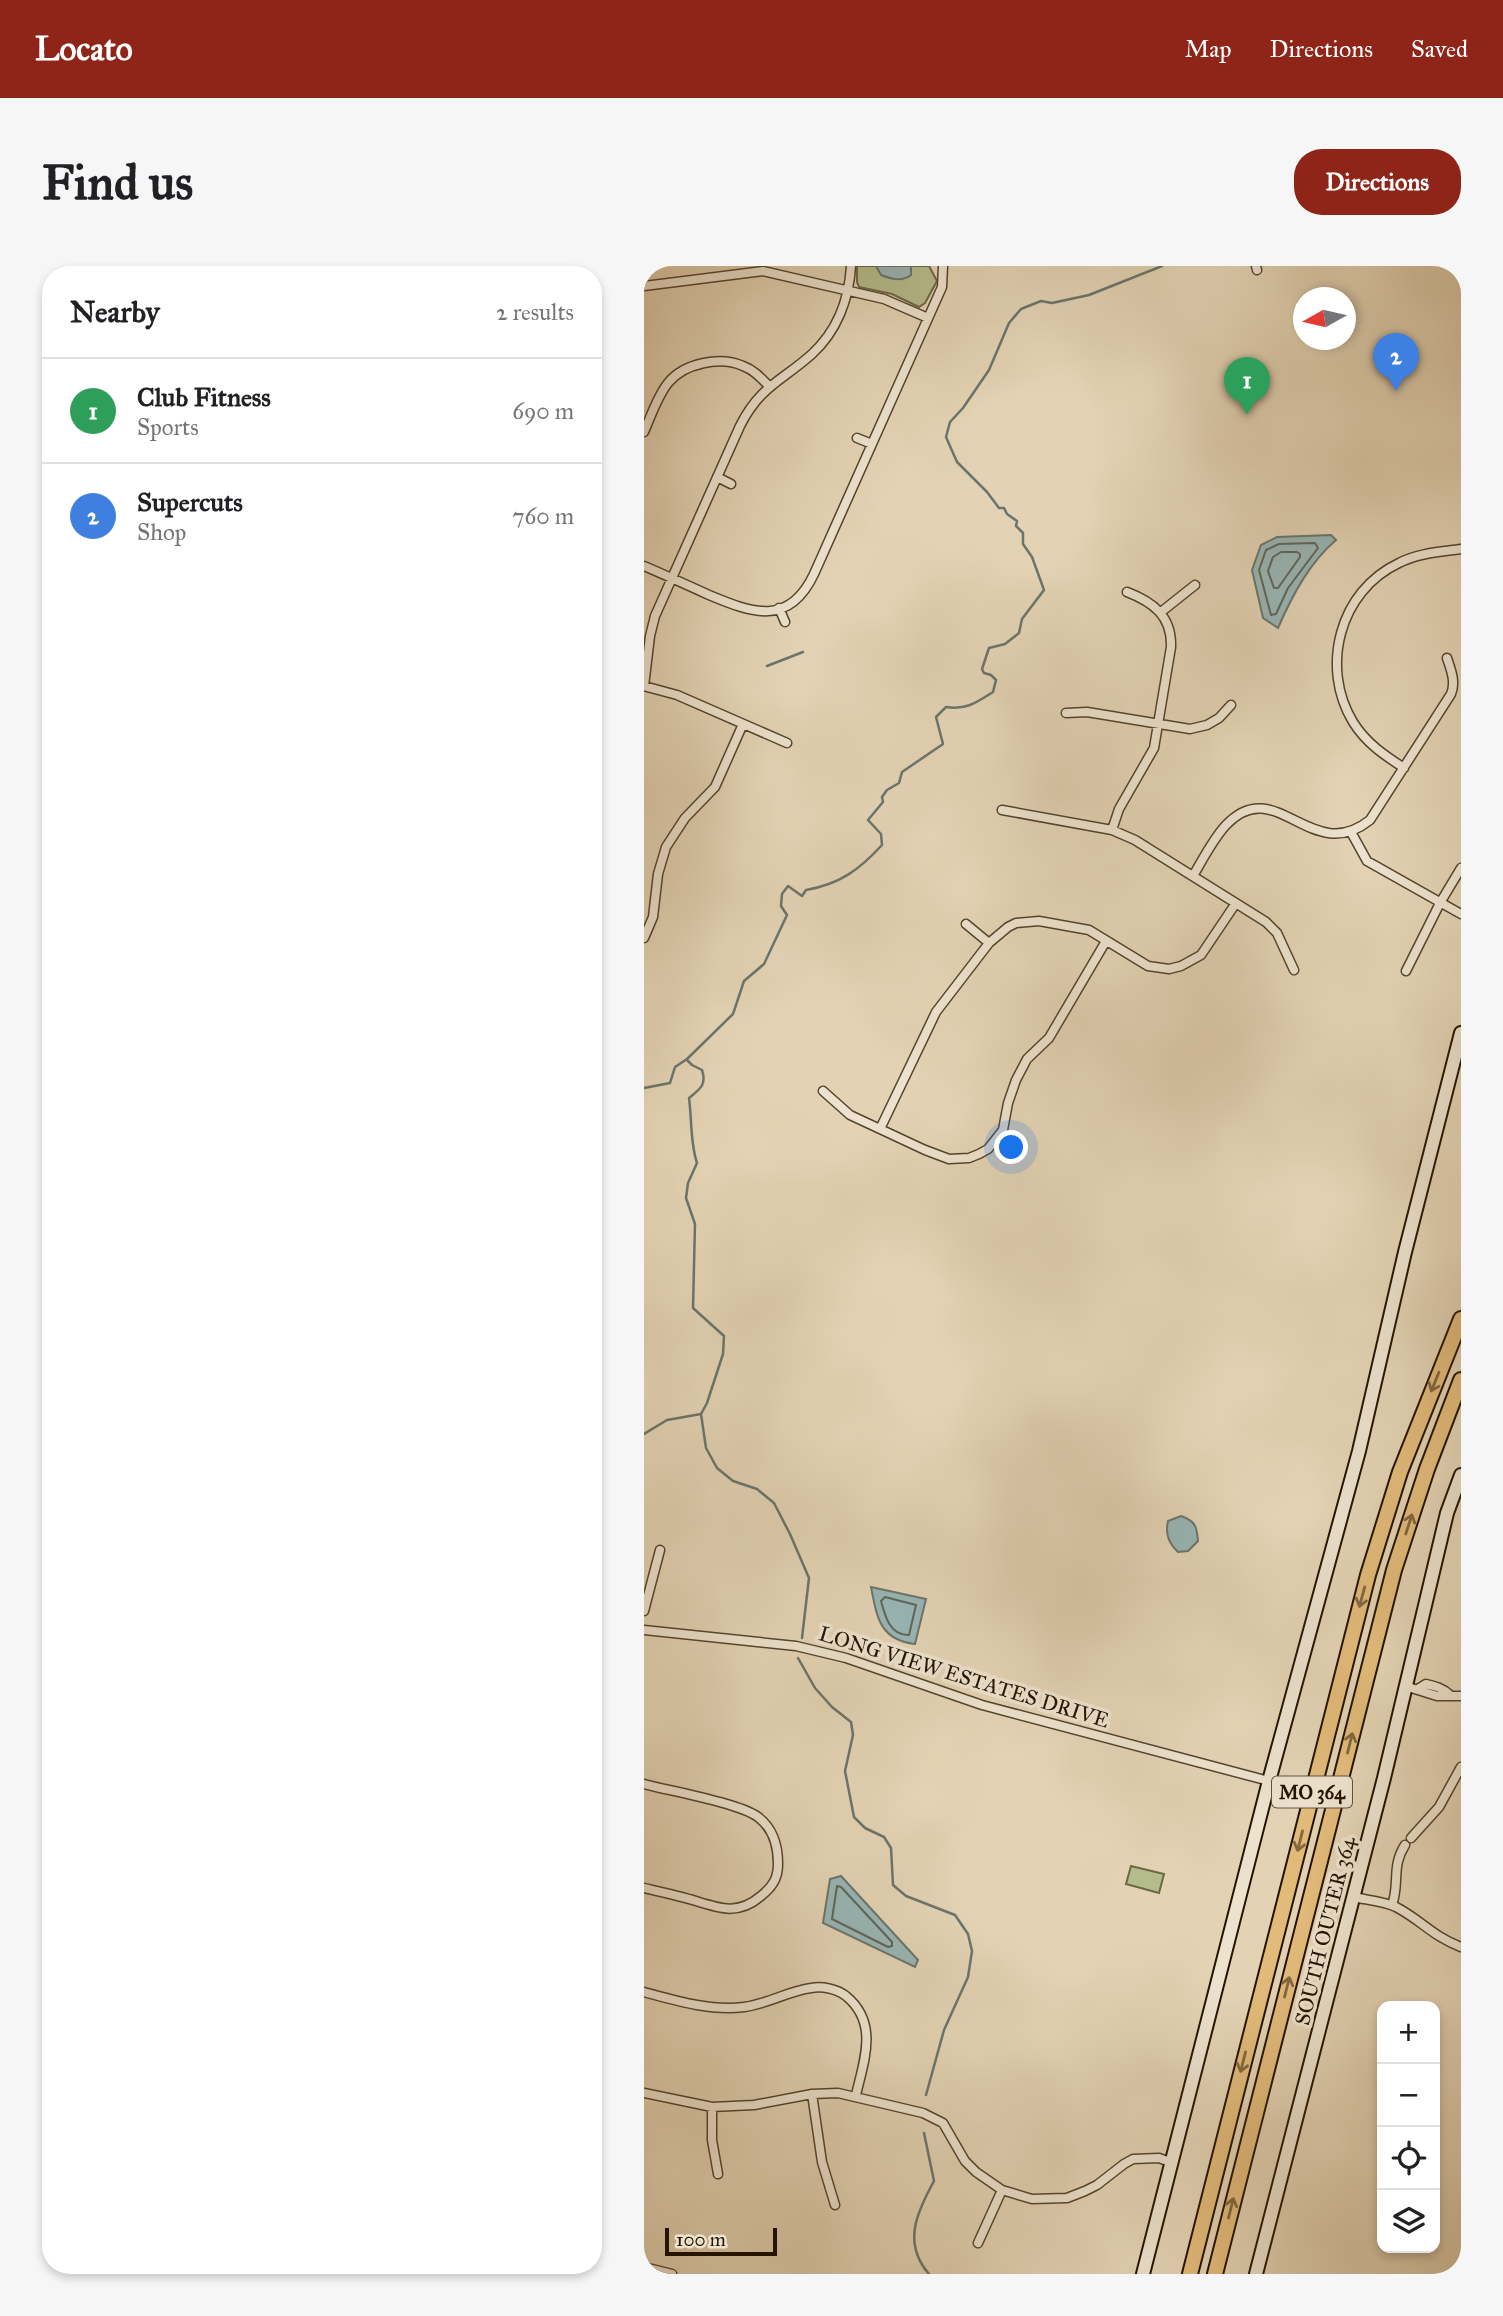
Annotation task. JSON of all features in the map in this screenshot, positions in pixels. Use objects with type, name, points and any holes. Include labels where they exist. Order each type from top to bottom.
[{"type":"highway","name":"MO 364","points":[[1189,2274],[1368,1575],[1401,1472],[1461,1319]]},
{"type":"highway","name":"MO 364","points":[[1215,2274],[1394,1570],[1427,1469],[1461,1380]]},
{"type":"main road","points":[[1143,2274],[1269,1781],[1359,1451],[1405,1252],[1461,1033]]},
{"type":"main road","name":"SOUTH OUTER 364","points":[[1256,2274],[1353,1897],[1412,1688],[1447,1513],[1461,1477]]},
{"type":"street","points":[[713,266],[715,277]]},
{"type":"street","points":[[787,743],[677,695],[644,686],[653,623],[745,415],[769,386],[803,362],[823,342],[842,310],[851,266]]},
{"type":"street","points":[[644,566],[746,610],[764,612],[798,598],[810,583],[942,288],[943,266]]},
{"type":"street","points":[[644,286],[763,271],[884,299],[928,318]]},
{"type":"street","points":[[644,432],[665,386],[675,375],[689,368],[716,362],[732,363],[751,370],[769,386]]},
{"type":"street","points":[[857,438],[872,444]]},
{"type":"street","points":[[717,477],[731,484]]},
{"type":"street","points":[[1404,768],[1368,741],[1348,714],[1336,669],[1340,634],[1359,596],[1381,573],[1418,555],[1461,549]]},
{"type":"street","points":[[1161,612],[1195,586]]},
{"type":"street","points":[[1112,830],[1119,809],[1150,759],[1159,724],[1171,638],[1161,612],[1145,598],[1127,592]]},
{"type":"street","points":[[779,608],[785,621]]},
{"type":"street","points":[[1193,876],[1226,824],[1249,811],[1280,811],[1322,834],[1334,835],[1351,832],[1370,820],[1451,694],[1454,687],[1453,676],[1447,658]]},
{"type":"street","points":[[1066,713],[1087,712],[1189,729],[1207,725],[1219,718],[1231,705]]},
{"type":"street","points":[[644,938],[654,911],[658,874],[666,847],[685,818],[715,787],[743,724]]},
{"type":"street","points":[[1002,810],[1112,830],[1150,848],[1266,922],[1277,933],[1294,970]]},
{"type":"street","points":[[1351,832],[1367,862],[1461,914]]},
{"type":"street","points":[[1406,971],[1461,868]]},
{"type":"street","points":[[880,1129],[936,1013],[997,934],[1016,923],[1039,922],[1089,930],[1148,966],[1169,969],[1181,966],[1201,954],[1236,903]]},
{"type":"street","points":[[966,924],[989,943]]},
{"type":"street","points":[[823,1091],[850,1115],[949,1159],[969,1158],[988,1149],[1003,1130],[1008,1102],[1022,1069],[1031,1055],[1049,1038],[1106,941]]},
{"type":"street","points":[[644,1611],[660,1549]]},
{"type":"street","name":"LONG VIEW ESTATES DRIVE","points":[[644,1630],[796,1646],[846,1658],[982,1705],[1269,1781]]},
{"type":"street","points":[[1412,1688],[1426,1684],[1450,1695],[1461,1696]]},
{"type":"street","points":[[1411,1838],[1439,1807],[1461,1767]]},
{"type":"street","points":[[644,1784],[757,1816],[771,1830],[778,1850],[778,1869],[771,1888],[739,1909],[722,1909],[644,1888]]},
{"type":"street","points":[[1392,1905],[1396,1894],[1395,1868],[1405,1845]]},
{"type":"street","points":[[1353,1897],[1392,1905],[1434,1935],[1461,1947]]},
{"type":"street","points":[[644,1992],[687,2003],[725,2008],[766,2003],[799,1990],[815,1987],[843,1993],[856,2004],[868,2031],[868,2046],[856,2095]]},
{"type":"street","points":[[644,2093],[712,2107],[772,2103],[811,2094],[838,2093],[856,2095],[933,2116],[947,2128],[965,2161],[976,2172],[1002,2190],[1032,2199],[1066,2198],[1097,2185],[1133,2159],[1159,2158],[1170,2162]]},
{"type":"street","points":[[811,2094],[822,2162],[835,2205]]},
{"type":"street","points":[[712,2107],[712,2140],[718,2174]]},
{"type":"street","points":[[978,2243],[1002,2190]]},
{"type":"street","points":[[644,2267],[672,2274]]},
{"type":"green space","points":[[857,266],[929,266],[937,281],[925,303],[919,307],[892,294],[859,287]]},
{"type":"green space","points":[[1131,1866],[1164,1874],[1159,1893],[1126,1884]]},
{"type":"water","points":[[876,266],[911,266],[911,275],[900,279],[889,278],[881,275]]},
{"type":"water","points":[[1331,535],[1336,540],[1302,581],[1278,628],[1263,618],[1252,570],[1261,545],[1277,537]]},
{"type":"water","points":[[1181,1516],[1194,1525],[1198,1541],[1188,1551],[1178,1552],[1168,1538],[1167,1526],[1168,1521]]},
{"type":"water","points":[[871,1587],[926,1599],[915,1644],[894,1638],[882,1626]]},
{"type":"water","points":[[841,1876],[918,1960],[915,1967],[823,1923],[830,1879]]},
{"type":"waterway","points":[[644,1088],[670,1083],[675,1067],[687,1059],[733,1014],[744,981],[764,964],[787,915],[781,906],[782,894],[788,886],[802,896],[806,890],[839,880],[865,862],[882,845],[881,834],[868,820],[883,802],[882,797],[887,790],[899,783],[902,772],[943,744],[936,717],[946,707],[971,705],[993,692],[996,680],[982,669],[989,648],[1005,644],[1019,633],[1022,619],[1044,590],[1032,557],[1023,544],[1023,533],[1016,526],[1017,521],[1007,514],[1004,508],[999,508],[957,462],[946,437],[950,422],[989,370],[1009,323],[1021,309],[1041,301],[1052,303],[1089,295],[1162,266]]},
{"type":"waterway","points":[[767,666],[803,652]]},
{"type":"waterway","points":[[687,1060],[702,1070],[704,1079],[699,1089],[689,1098],[697,1163],[688,1183],[686,1198],[695,1224],[693,1308],[724,1336],[723,1354],[701,1414],[706,1448],[717,1468],[733,1481],[757,1489],[774,1503],[790,1534],[809,1578],[802,1638]]},
{"type":"waterway","points":[[644,1434],[667,1420],[701,1414]]},
{"type":"waterway","points":[[798,1658],[815,1688],[832,1707],[851,1722],[853,1735],[845,1771],[854,1817],[865,1828],[884,1837],[891,1848],[893,1885],[906,1896],[955,1915],[968,1934],[972,1951],[968,1977],[944,2030],[926,2095]]},
{"type":"waterway","points":[[924,2133],[934,2181],[922,2204],[914,2239],[916,2251],[929,2274]]},
{"type":"place","name":"Supercuts","points":[[1396,391]]},
{"type":"place","name":"Club Fitness","points":[[1247,415]]}]
